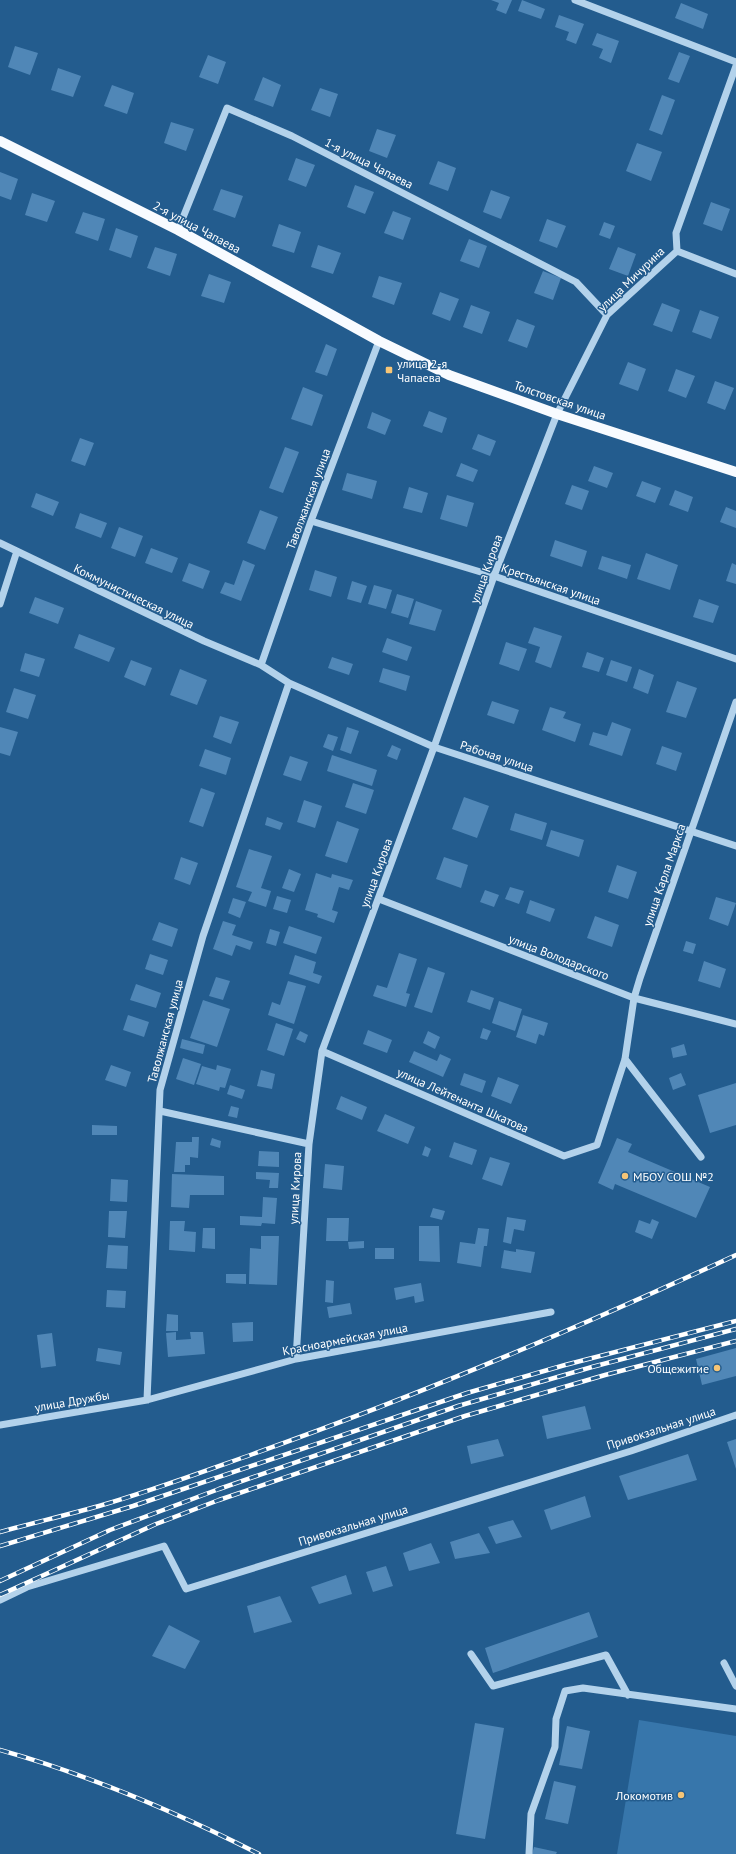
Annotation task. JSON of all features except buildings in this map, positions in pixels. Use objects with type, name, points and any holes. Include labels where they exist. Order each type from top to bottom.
[{"type":"main road","name":"2-я улица Чапаева","points":[[0,140],[178,230],[379,341]]},
{"type":"main road","name":"Толстовская улица","points":[[379,341],[449,375],[557,414],[736,472]]},
{"type":"street","points":[[575,0],[736,62]]},
{"type":"street","name":"улица Мичурина","points":[[557,414],[607,315],[677,251],[676,232],[736,66]]},
{"type":"street","name":"1-я улица Чапаева","points":[[178,230],[226,108],[292,136],[576,282],[607,315]]},
{"type":"street","points":[[677,251],[736,274]]},
{"type":"street","name":"Таволжанская улица","points":[[260,665],[311,521],[379,341]]},
{"type":"street","name":"улица Кирова","points":[[296,1358],[309,1144],[322,1050],[379,899],[494,576],[557,414]]},
{"type":"street","name":"Крестьянская улица","points":[[311,521],[494,576],[736,659]]},
{"type":"street","name":"Коммунистическая улица","points":[[0,543],[204,641],[260,665]]},
{"type":"street","points":[[0,604],[16,551]]},
{"type":"street","name":"Рабочая улица","points":[[260,665],[289,683],[434,747],[736,846]]},
{"type":"street","name":"Таволжанская улица","points":[[147,1400],[160,1090],[203,936],[289,683]]},
{"type":"street","name":"улица Карла Маркса","points":[[597,1145],[624,1059],[634,998],[690,831],[736,702]]},
{"type":"street","name":"улица Володарского","points":[[379,899],[634,998],[736,1024]]},
{"type":"street","name":"улица Лейтенанта Шкатова","points":[[322,1050],[564,1156],[597,1145]]},
{"type":"street","points":[[624,1059],[701,1158]]},
{"type":"street","points":[[160,1111],[309,1144]]},
{"type":"street","name":"Красноармейская улица","points":[[147,1400],[296,1358],[551,1312]]},
{"type":"street","name":"улица Дружбы","points":[[0,1425],[147,1400]]},
{"type":"street","name":"Привокзальная улица","points":[[0,1600],[27,1587],[164,1546],[186,1589],[631,1451],[736,1415]]},
{"type":"street","points":[[471,1654],[493,1686],[606,1656],[628,1695]]},
{"type":"street","points":[[724,1663],[736,1686]]},
{"type":"street","points":[[530,1854],[531,1814],[555,1747],[556,1719],[565,1691],[583,1688],[736,1709]]},
{"type":"shaded area","name":"Локомотив","points":[[639,1720],[736,1736],[736,1854],[617,1854]]},
{"type":"railway","points":[[0,1532],[138,1494],[314,1432],[436,1385],[557,1335],[736,1255]]},
{"type":"railway","points":[[0,1546],[133,1506],[467,1393],[565,1365],[736,1321]]},
{"type":"railway","points":[[0,1581],[110,1530],[219,1489],[458,1406],[592,1367],[736,1329]]},
{"type":"railway","points":[[0,1595],[156,1524],[219,1500],[465,1416],[605,1375],[736,1341]]},
{"type":"railway","points":[[0,1750],[66,1771],[132,1796],[228,1838],[259,1854]]},
{"type":"place","name":"улица 2-я Чапаева","points":[[389,370]]},
{"type":"place","name":"МБОУ СОШ №2","points":[[625,1176]]},
{"type":"place","name":"Общежитие","points":[[717,1368]]},
{"type":"place","name":"Локомотив","points":[[681,1795]]}]
